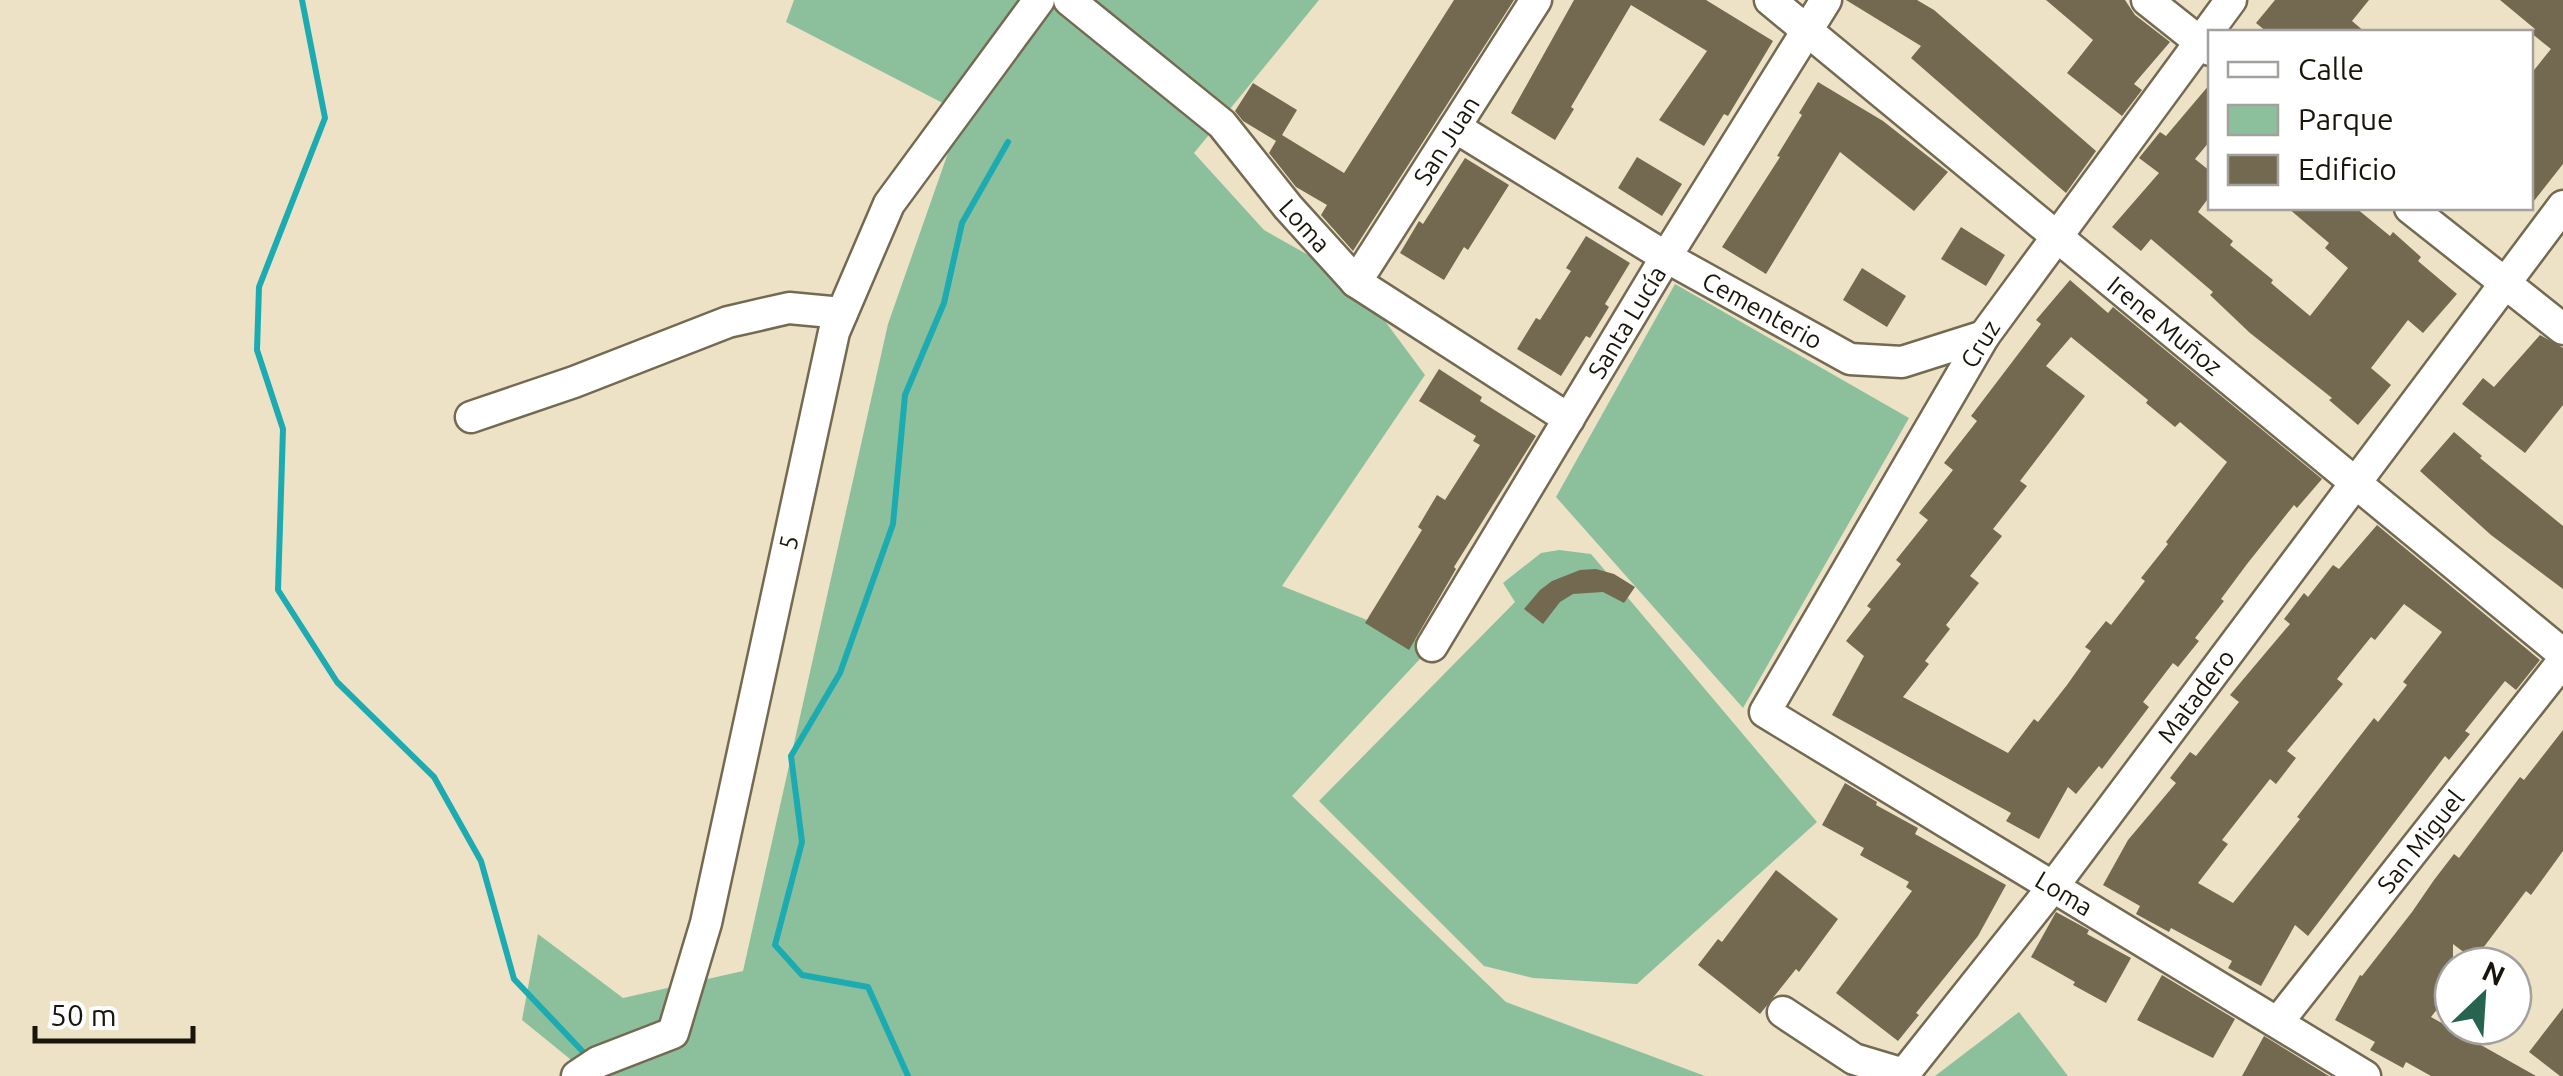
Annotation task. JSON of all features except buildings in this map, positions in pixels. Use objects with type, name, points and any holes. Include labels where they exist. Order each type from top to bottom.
[{"type":"street","name":"5","points":[[577,1076],[598,1062],[673,1033],[706,923],[834,332],[889,204],[1039,0]]},
{"type":"street","name":"Loma","points":[[1069,0],[1222,124],[1288,207],[1356,282],[1569,418]]},
{"type":"street","name":"San Juan","points":[[1356,282],[1536,0]]},
{"type":"street","name":"Irene Muñoz","points":[[1770,0],[2563,657]]},
{"type":"street","name":"Santa Lucía","points":[[1432,646],[1826,0]]},
{"type":"street","points":[[2148,0],[2205,46]]},
{"type":"street","name":"Cruz","points":[[2214,30],[2231,0]]},
{"type":"street","name":"Cruz","points":[[1765,712],[1984,336],[2056,236],[2205,46]]},
{"type":"street","name":"Cementerio","points":[[1455,127],[1666,257],[1850,359],[1902,362],[1984,336]]},
{"type":"street","name":"Matadero","points":[[1783,1012],[1854,1058],[1904,1074],[2052,888],[2563,206]]},
{"type":"street","points":[[2413,210],[2563,329]]},
{"type":"street","points":[[471,417],[728,322],[789,308],[842,313]]},
{"type":"street","name":"San Miguel","points":[[2278,1022],[2563,657]]},
{"type":"street","name":"Loma","points":[[1765,712],[2365,1076]]},
{"type":"green space","points":[[794,0],[1319,0],[1194,153],[1264,230],[1356,282],[1425,375],[1282,586],[1432,646],[1292,796],[1506,1002],[1705,1076],[591,1076],[522,1020],[538,934],[623,998],[743,971],[888,324],[962,113],[786,22]]},
{"type":"green space","points":[[1675,284],[1909,418],[1743,708],[1556,497]]},
{"type":"green space","points":[[1559,550],[1591,554],[1817,822],[1637,984],[1533,978],[1484,966],[1319,801],[1515,602],[1503,583],[1541,553]]},
{"type":"green space","points":[[2019,1012],[2068,1076],[1935,1076]]},
{"type":"waterway","points":[[302,0],[325,118],[259,287],[257,350],[283,429],[278,590],[337,682],[434,777],[481,861],[514,979],[587,1056]]},
{"type":"waterway","points":[[908,1076],[868,987],[802,975],[775,945],[802,842],[791,756],[840,673],[893,524],[905,395],[944,303],[962,223],[1008,142]]}]
